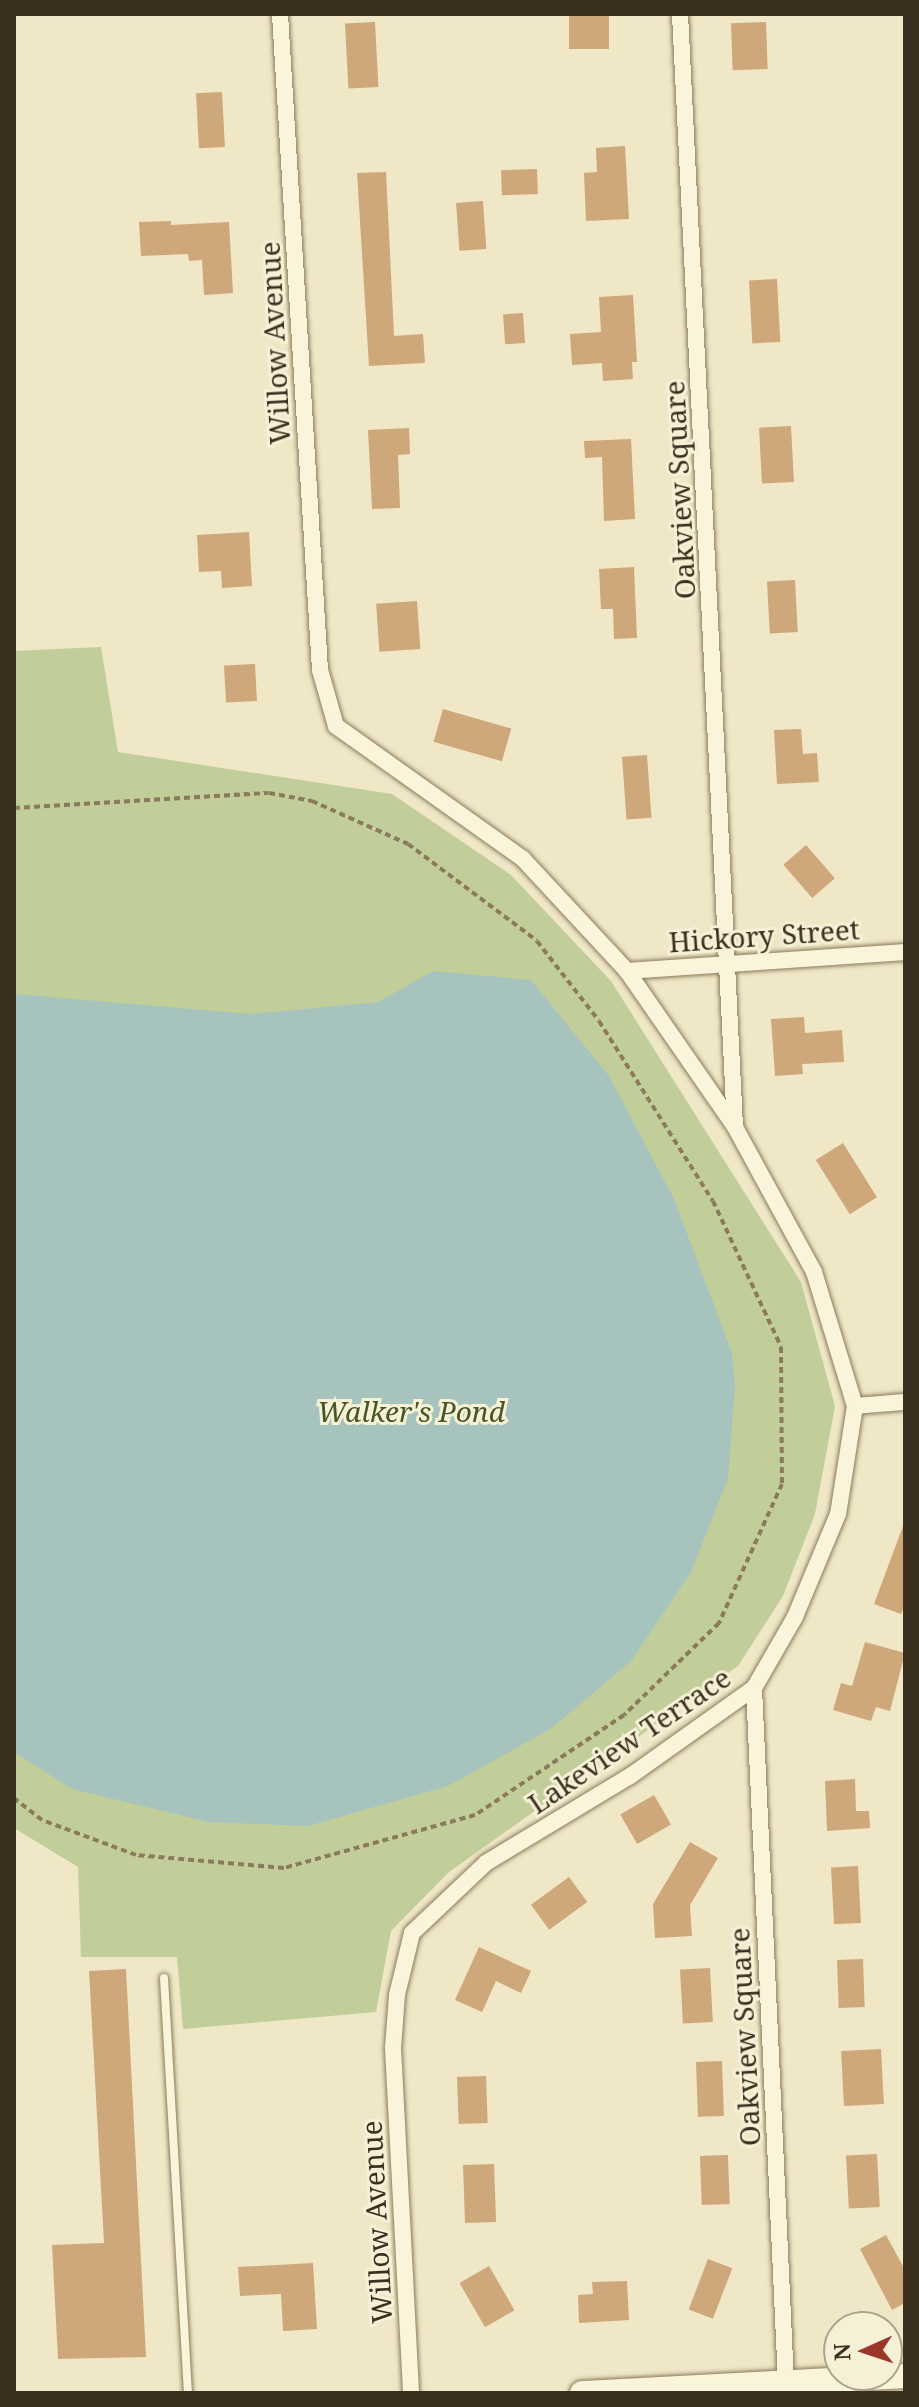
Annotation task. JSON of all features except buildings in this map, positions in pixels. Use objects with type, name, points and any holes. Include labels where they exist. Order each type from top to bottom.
[{"type":"street","name":"Willow Avenue","points":[[280,14],[320,670]]},
{"type":"street","name":"Oakview Square","points":[[680,14],[729,964]]},
{"type":"street","name":"Lakeview Terrace","points":[[320,670],[336,726],[523,859],[627,971],[735,1127],[814,1272],[855,1406],[838,1514],[795,1617],[754,1688],[630,1776],[486,1863],[412,1933],[397,1995],[393,2048]]},
{"type":"street","name":"Hickory Street","points":[[627,971],[905,952]]},
{"type":"street","name":"Lakeview Terrace","points":[[729,964],[735,1127]]},
{"type":"street","points":[[855,1406],[905,1402]]},
{"type":"street","name":"Oakview Square","points":[[754,1688],[786,2388]]},
{"type":"street","name":"Willow Avenue","points":[[393,2048],[411,2393]]},
{"type":"street","points":[[582,2393],[786,2388],[905,2376]]},
{"type":"lane","points":[[164,1978],[188,2393]]},
{"type":"path","points":[[14,808],[269,793],[312,801],[408,844],[537,941],[599,1021],[713,1201],[781,1347],[782,1484],[719,1623],[624,1715],[475,1815],[284,1868],[136,1855],[42,1820],[14,1798]]},
{"type":"green space","name":"Walker's Pond","points":[[101,647],[118,752],[392,794],[511,875],[611,981],[801,1282],[835,1406],[815,1514],[783,1596],[738,1666],[449,1872],[391,1931],[376,2012],[183,2029],[177,1957],[81,1957],[78,1867],[14,1828],[14,651]]},
{"type":"water","name":"Walker's Pond","points":[[433,971],[531,980],[609,1076],[674,1199],[732,1353],[735,1387],[728,1478],[691,1572],[631,1661],[552,1728],[448,1786],[308,1826],[209,1822],[72,1789],[14,1752],[14,994],[251,1014],[378,1002]]}]
